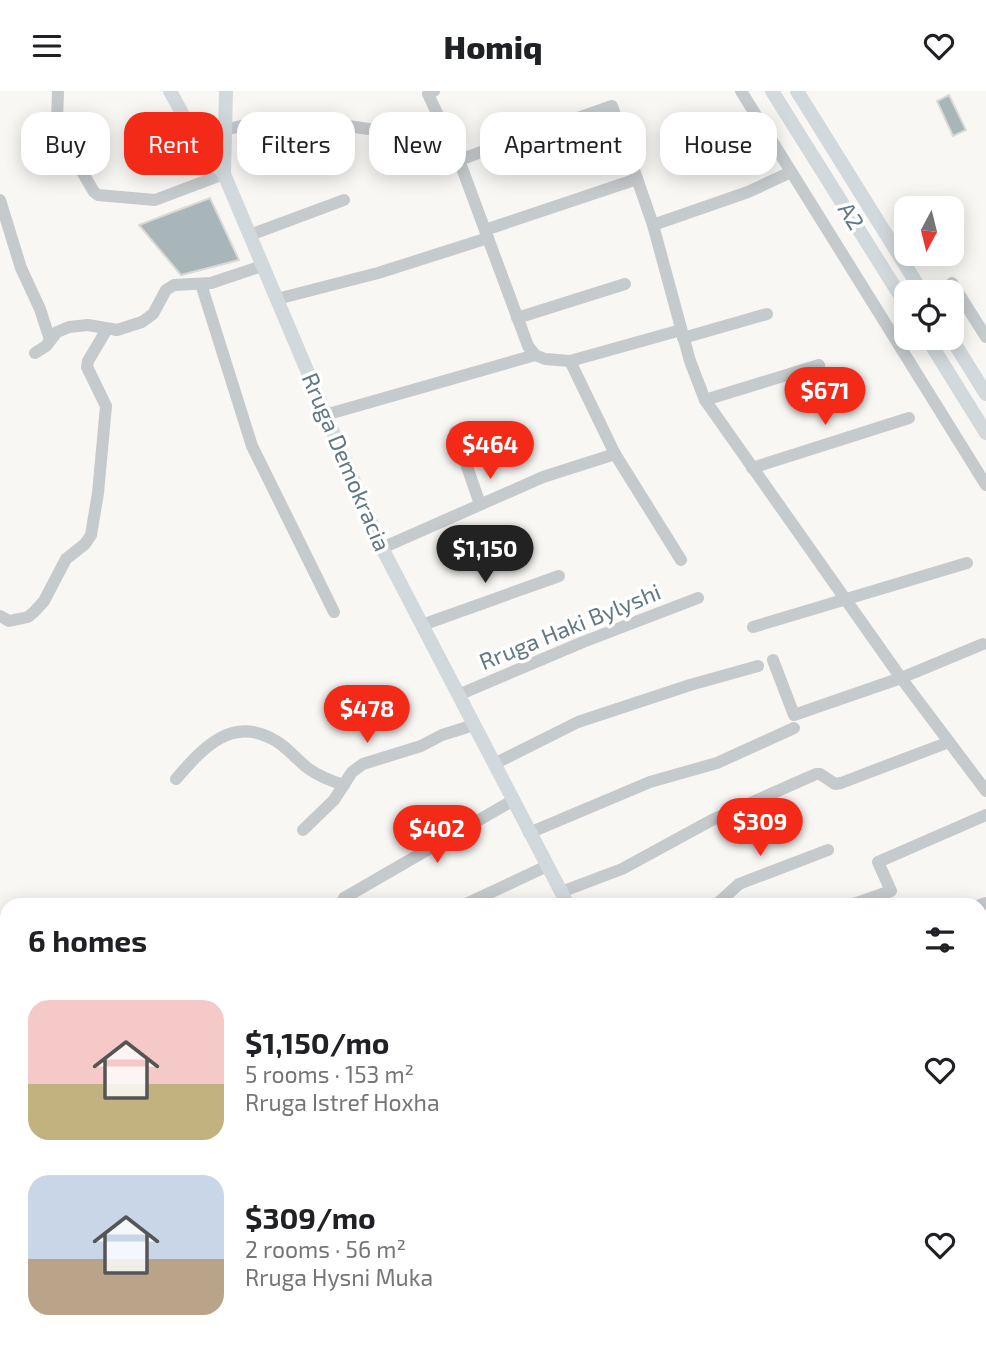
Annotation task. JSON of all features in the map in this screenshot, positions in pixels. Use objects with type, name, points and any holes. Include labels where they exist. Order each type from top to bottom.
[{"type":"main road","name":"Rruga Demokracia","points":[[170,91],[181,112]]},
{"type":"main road","points":[[224,174],[226,91]]},
{"type":"main road","name":"A2","points":[[772,91],[894,287]]},
{"type":"main road","name":"A2","points":[[797,91],[915,280]]},
{"type":"main road","name":"Rruga Demokracia","points":[[224,174],[382,548],[565,898]]},
{"type":"main road","points":[[934,350],[986,433]]},
{"type":"main road","points":[[958,350],[986,394]]},
{"type":"street","points":[[58,91],[59,132],[98,195],[155,200],[224,174]]},
{"type":"street","points":[[741,91],[785,175],[986,485]]},
{"type":"street","points":[[430,92],[437,112]]},
{"type":"street","points":[[466,158],[612,106],[653,225],[682,334],[705,400],[901,678],[986,791]]},
{"type":"street","points":[[225,129],[299,119],[369,129]]},
{"type":"street","points":[[464,175],[517,318],[528,346],[535,355]]},
{"type":"street","points":[[653,225],[765,185],[785,175]]},
{"type":"street","points":[[277,299],[378,273],[637,179]]},
{"type":"street","points":[[0,200],[21,268],[40,309],[50,340]]},
{"type":"street","points":[[250,235],[344,200]]},
{"type":"street","points":[[36,353],[46,346],[57,332],[78,325],[117,330],[142,322],[153,314],[166,290],[174,285],[225,280],[262,266]]},
{"type":"street","points":[[201,284],[243,420],[258,457],[334,612]]},
{"type":"street","points":[[517,318],[625,284]]},
{"type":"street","points":[[964,302],[986,337]]},
{"type":"street","points":[[326,415],[535,355],[557,362],[570,361],[767,314]]},
{"type":"street","points":[[0,616],[9,621],[34,613],[44,601],[66,559],[85,544],[91,535],[98,493],[106,406],[87,367],[107,330]]},
{"type":"street","points":[[570,361],[615,454],[681,560]]},
{"type":"street","points":[[705,400],[819,365]]},
{"type":"street","points":[[752,468],[909,418]]},
{"type":"street","points":[[455,432],[480,504]]},
{"type":"street","points":[[382,548],[543,477],[615,454]]},
{"type":"street","points":[[753,627],[967,563]]},
{"type":"street","points":[[422,625],[559,576]]},
{"type":"street","name":"Rruga Haki Bylyshi","points":[[458,695],[583,642],[698,598]]},
{"type":"street","points":[[773,660],[794,715],[901,678],[983,644]]},
{"type":"street","points":[[494,764],[578,722],[758,666]]},
{"type":"street","points":[[303,830],[334,800],[352,772],[363,764],[421,746],[442,735],[474,725]]},
{"type":"street","points":[[529,833],[650,782],[717,763],[794,728]]},
{"type":"street","points":[[176,779],[213,741],[228,734],[244,732],[264,735],[277,741],[310,770],[344,785]]},
{"type":"street","points":[[565,898],[712,820],[816,774],[835,784],[841,783],[949,742]]},
{"type":"street","points":[[344,898],[512,801]]},
{"type":"street","points":[[871,898],[891,891],[878,862],[986,815]]},
{"type":"street","points":[[723,898],[738,884],[828,850]]},
{"type":"street","points":[[479,898],[547,866]]},
{"type":"building","points":[[949,95],[966,130],[953,136],[937,101]]},
{"type":"building","points":[[210,198],[239,260],[181,275],[139,225]]}]
